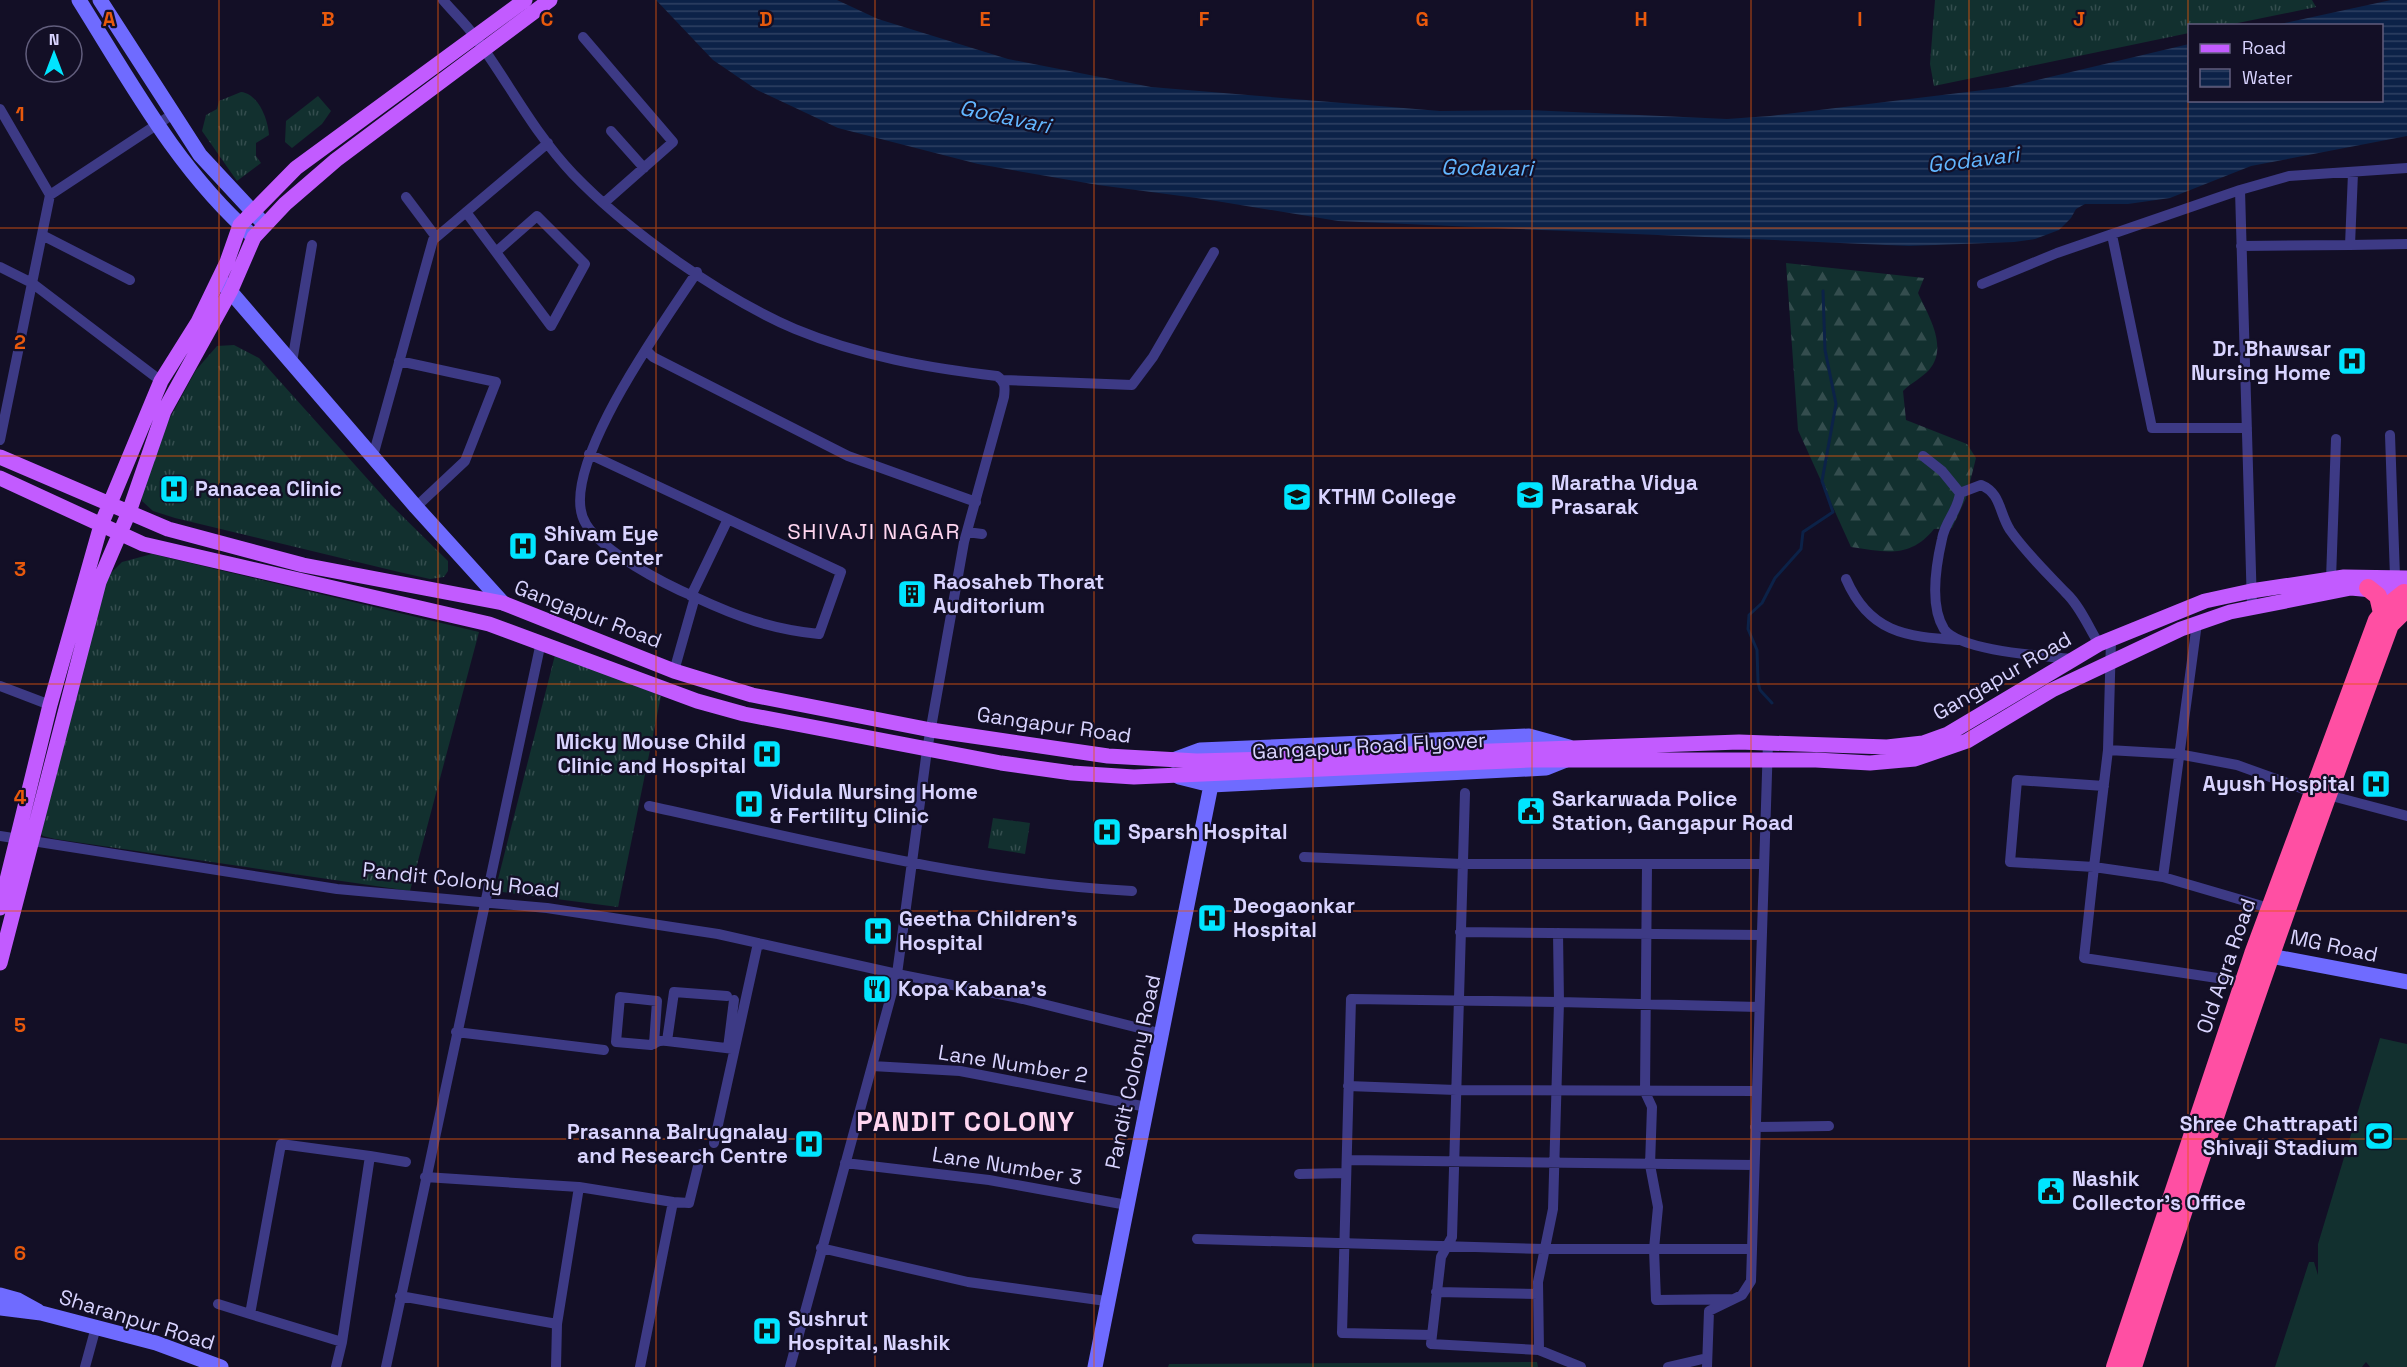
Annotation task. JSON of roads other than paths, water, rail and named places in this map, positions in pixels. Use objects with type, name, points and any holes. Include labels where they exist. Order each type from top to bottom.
[{"type":"highway","points":[[2368,588],[2378,596],[2382,613]]},
{"type":"highway","name":"Old Agra Road","points":[[2133,1367],[2261,954],[2320,793],[2377,620],[2405,590]]},
{"type":"highway","name":"Old Agra Road","points":[[2115,1367],[2244,982],[2261,954],[2269,908],[2405,590]]},
{"type":"main road","points":[[0,908],[25,841],[99,582],[121,534],[164,411],[231,290],[260,231],[336,160],[479,42],[525,0]]},
{"type":"main road","points":[[0,963],[50,705],[101,525],[161,381],[198,322],[219,279],[240,225],[296,168],[479,42],[550,0]]},
{"type":"main road","name":"Gangapur Road","points":[[0,457],[168,528],[303,565],[503,603],[674,671],[752,695],[931,730],[1108,756],[1172,768]]},
{"type":"main road","name":"Gangapur Road","points":[[0,478],[44,496],[143,544],[489,624],[698,700],[744,714],[927,750],[1072,773],[1134,777],[1172,768]]},
{"type":"main road","name":"Gangapur Road","points":[[1570,753],[1768,742],[1887,747],[1923,743],[1948,734],[2072,659],[2105,642],[2205,601],[2251,591],[2331,579],[2405,590]]},
{"type":"main road","name":"Gangapur Road","points":[[1570,753],[1870,763],[1915,759],[1945,751],[1967,741],[2052,690],[2111,660],[2197,623],[2252,607],[2351,588],[2405,590]]},
{"type":"main road","name":"Gangapur Road Flyover","points":[[1172,768],[1570,753]]},
{"type":"street","points":[[79,0],[156,124],[203,186],[240,225],[260,231]]},
{"type":"street","points":[[100,0],[200,155],[251,213],[260,231]]},
{"type":"street","points":[[443,0],[479,42],[548,143],[573,174],[644,236],[720,288],[804,332],[917,366],[997,376],[1003,380],[1132,385],[1153,357],[1214,252]]},
{"type":"street","points":[[583,37],[673,142],[605,202]]},
{"type":"street","points":[[0,109],[50,195],[0,440]]},
{"type":"street","points":[[50,195],[173,114]]},
{"type":"street","points":[[611,131],[644,168]]},
{"type":"street","points":[[373,456],[433,240],[548,143]]},
{"type":"street","points":[[1982,284],[2057,253],[2240,190],[2289,176],[2407,168]]},
{"type":"street","points":[[2350,245],[2353,173]]},
{"type":"street","points":[[2240,190],[2252,607]]},
{"type":"street","points":[[406,197],[436,237]]},
{"type":"street","points":[[466,212],[551,326],[585,264],[537,216],[496,252]]},
{"type":"street","points":[[2112,234],[2152,428],[2247,428]]},
{"type":"street","points":[[42,235],[130,280]]},
{"type":"street","points":[[2241,246],[2407,244]]},
{"type":"street","points":[[292,362],[312,245]]},
{"type":"street","points":[[1,267],[32,283],[161,381]]},
{"type":"street","points":[[589,454],[841,572],[819,634],[781,630],[733,615],[670,586],[600,542],[584,522],[580,504],[589,454],[625,383],[697,272]]},
{"type":"street","points":[[219,279],[231,290],[416,507],[503,603]]},
{"type":"street","points":[[646,350],[653,357],[848,456],[975,502]]},
{"type":"street","points":[[399,361],[496,382],[465,461],[416,507]]},
{"type":"street","points":[[790,1367],[897,974],[914,863],[927,750],[967,532],[1005,398],[1003,380]]},
{"type":"street","points":[[2390,435],[2405,590]]},
{"type":"street","points":[[2331,579],[2336,439]]},
{"type":"street","points":[[1923,456],[1942,471],[1960,493],[1959,506],[1944,527],[1938,556],[1936,588],[1939,618],[1946,631],[1958,640]]},
{"type":"street","points":[[1960,493],[1981,485],[1991,489],[2011,531],[2055,583],[2068,594],[2105,642],[2111,660],[2108,750],[2084,958],[2244,982]]},
{"type":"street","points":[[674,671],[693,596],[728,519]]},
{"type":"street","points":[[967,532],[982,534]]},
{"type":"street","points":[[1846,579],[1856,602],[1889,628],[1920,638],[1958,640],[1998,650],[2072,659]]},
{"type":"street","points":[[2163,877],[2197,623]]},
{"type":"street","points":[[386,1367],[541,642]]},
{"type":"street","points":[[0,686],[50,705]]},
{"type":"street","points":[[1172,768],[1200,750],[1529,736],[1570,753]]},
{"type":"street","points":[[1668,1367],[1707,1362],[1709,1311],[1736,1299],[1751,1281],[1768,742]]},
{"type":"street","points":[[2108,750],[2178,754],[2237,765],[2320,793],[2407,816]]},
{"type":"street","points":[[1172,768],[1211,785],[1546,768],[1570,753]]},
{"type":"street","points":[[2104,786],[2017,780],[2010,862],[2094,867],[2163,877],[2269,908]]},
{"type":"street","name":"Pandit Colony Road","points":[[1095,1367],[1106,1301],[1163,1034],[1211,785]]},
{"type":"street","points":[[1465,793],[1452,1237],[1441,1257],[1431,1344],[1539,1350],[1581,1367]]},
{"type":"street","points":[[649,806],[914,863],[1093,889],[1132,891]]},
{"type":"street","name":"Pandit Colony Road","points":[[0,836],[337,889],[592,915],[718,934],[897,974],[1023,999],[1163,1034]]},
{"type":"street","points":[[1304,857],[1462,864],[1763,864]]},
{"type":"street","points":[[1647,864],[1645,1092],[1652,1107],[1650,1165],[1658,1207],[1654,1249],[1656,1300],[1736,1299]]},
{"type":"street","points":[[1460,932],[1761,935]]},
{"type":"street","points":[[1539,1350],[1538,1294],[1544,1249],[1553,1209],[1559,1002],[1558,933]]},
{"type":"street","points":[[714,1143],[734,1030],[758,943]]},
{"type":"street","name":"MG Road","points":[[2261,954],[2407,982]]},
{"type":"street","points":[[667,1041],[674,992],[730,998],[734,1030]]},
{"type":"street","points":[[654,1044],[657,1001],[620,997],[616,1042],[654,1044],[658,1041],[667,1041],[731,1048]]},
{"type":"street","points":[[1432,1335],[1342,1333],[1351,999],[1759,1007]]},
{"type":"street","points":[[456,1032],[604,1050]]},
{"type":"street","name":"Lane Number 2","points":[[872,1066],[960,1071],[1147,1107]]},
{"type":"street","points":[[1348,1086],[1456,1090],[1756,1091]]},
{"type":"street","points":[[1755,1127],[1829,1126]]},
{"type":"street","points":[[250,1314],[281,1144],[406,1162]]},
{"type":"street","points":[[425,1177],[579,1187],[689,1203],[701,1154]]},
{"type":"street","points":[[336,1367],[342,1341],[370,1155]]},
{"type":"street","points":[[1347,1160],[1754,1165]]},
{"type":"street","name":"Lane Number 3","points":[[845,1163],[989,1180],[1127,1205]]},
{"type":"street","points":[[1299,1174],[1346,1173]]},
{"type":"street","points":[[556,1367],[557,1324],[579,1187]]},
{"type":"street","points":[[640,1367],[673,1202]]},
{"type":"street","points":[[1197,1239],[1544,1249],[1752,1249]]},
{"type":"street","points":[[821,1248],[968,1282],[1106,1301]]},
{"type":"street","points":[[1436,1292],[1538,1294]]},
{"type":"street","name":"Sharanpur Road","points":[[0,1295],[18,1300],[41,1313]]},
{"type":"street","points":[[400,1296],[557,1324]]},
{"type":"street","points":[[218,1304],[342,1341]]},
{"type":"street","name":"Sharanpur Road","points":[[0,1308],[16,1312],[41,1313],[156,1343],[221,1367]]},
{"type":"street","points":[[86,1367],[96,1327]]},
{"type":"water","name":"Godavari","points":[[656,0],[837,0],[878,19],[1008,59],[1151,87],[1440,111],[1529,110],[1727,119],[1770,116],[2008,87],[2188,44],[2188,102],[2383,102],[2383,24],[2280,24],[2391,0],[2407,0],[2407,136],[2251,166],[2170,198],[2128,204],[2085,204],[2076,209],[2059,230],[2035,239],[2014,242],[1909,246],[1338,221],[1204,199],[1098,185],[978,164],[838,128],[757,90],[713,60]]},
{"type":"waterway","points":[[1772,703],[1760,690],[1757,650],[1748,629],[1749,615],[1762,603],[1775,578],[1801,549],[1803,532],[1833,512],[1822,481],[1836,404],[1825,350],[1823,291]]},
{"type":"place","name":"Dr. Bhawsar Nursing Home","points":[[2352,361]]},
{"type":"place","name":"Panacea Clinic","points":[[174,489]]},
{"type":"place","name":"Maratha Vidya Prasarak","points":[[1530,495]]},
{"type":"place","name":"KTHM College","points":[[1297,497]]},
{"type":"place","name":"Shivam Eye Care Center","points":[[523,546]]},
{"type":"place","name":"Raosaheb Thorat Auditorium","points":[[912,594]]},
{"type":"place","name":"Micky Mouse Child Clinic and Hospital","points":[[767,754]]},
{"type":"place","name":"Ayush Hospital","points":[[2376,784]]},
{"type":"place","name":"Vidula Nursing Home & Fertility Clinic","points":[[749,804]]},
{"type":"place","name":"Sarkarwada Police Station, Gangapur Road","points":[[1531,811]]},
{"type":"place","name":"Sparsh Hospital","points":[[1107,832]]},
{"type":"place","name":"Deogaonkar Hospital","points":[[1212,918]]},
{"type":"place","name":"Geetha Children's Hospital","points":[[878,931]]},
{"type":"place","name":"Kopa Kabana's","points":[[877,989]]},
{"type":"place","name":"Shree Chattrapati Shivaji Stadium","points":[[2379,1136]]},
{"type":"place","name":"Prasanna Balrugnalay and Research Centre","points":[[809,1144]]},
{"type":"place","name":"Nashik Collector's Office","points":[[2051,1191]]},
{"type":"place","name":"Sushrut Hospital, Nashik","points":[[767,1331]]},
{"type":"district","name":"SHIVAJI NAGAR","points":[[874,531]]},
{"type":"district","name":"PANDIT COLONY","points":[[966,1122]]}]
